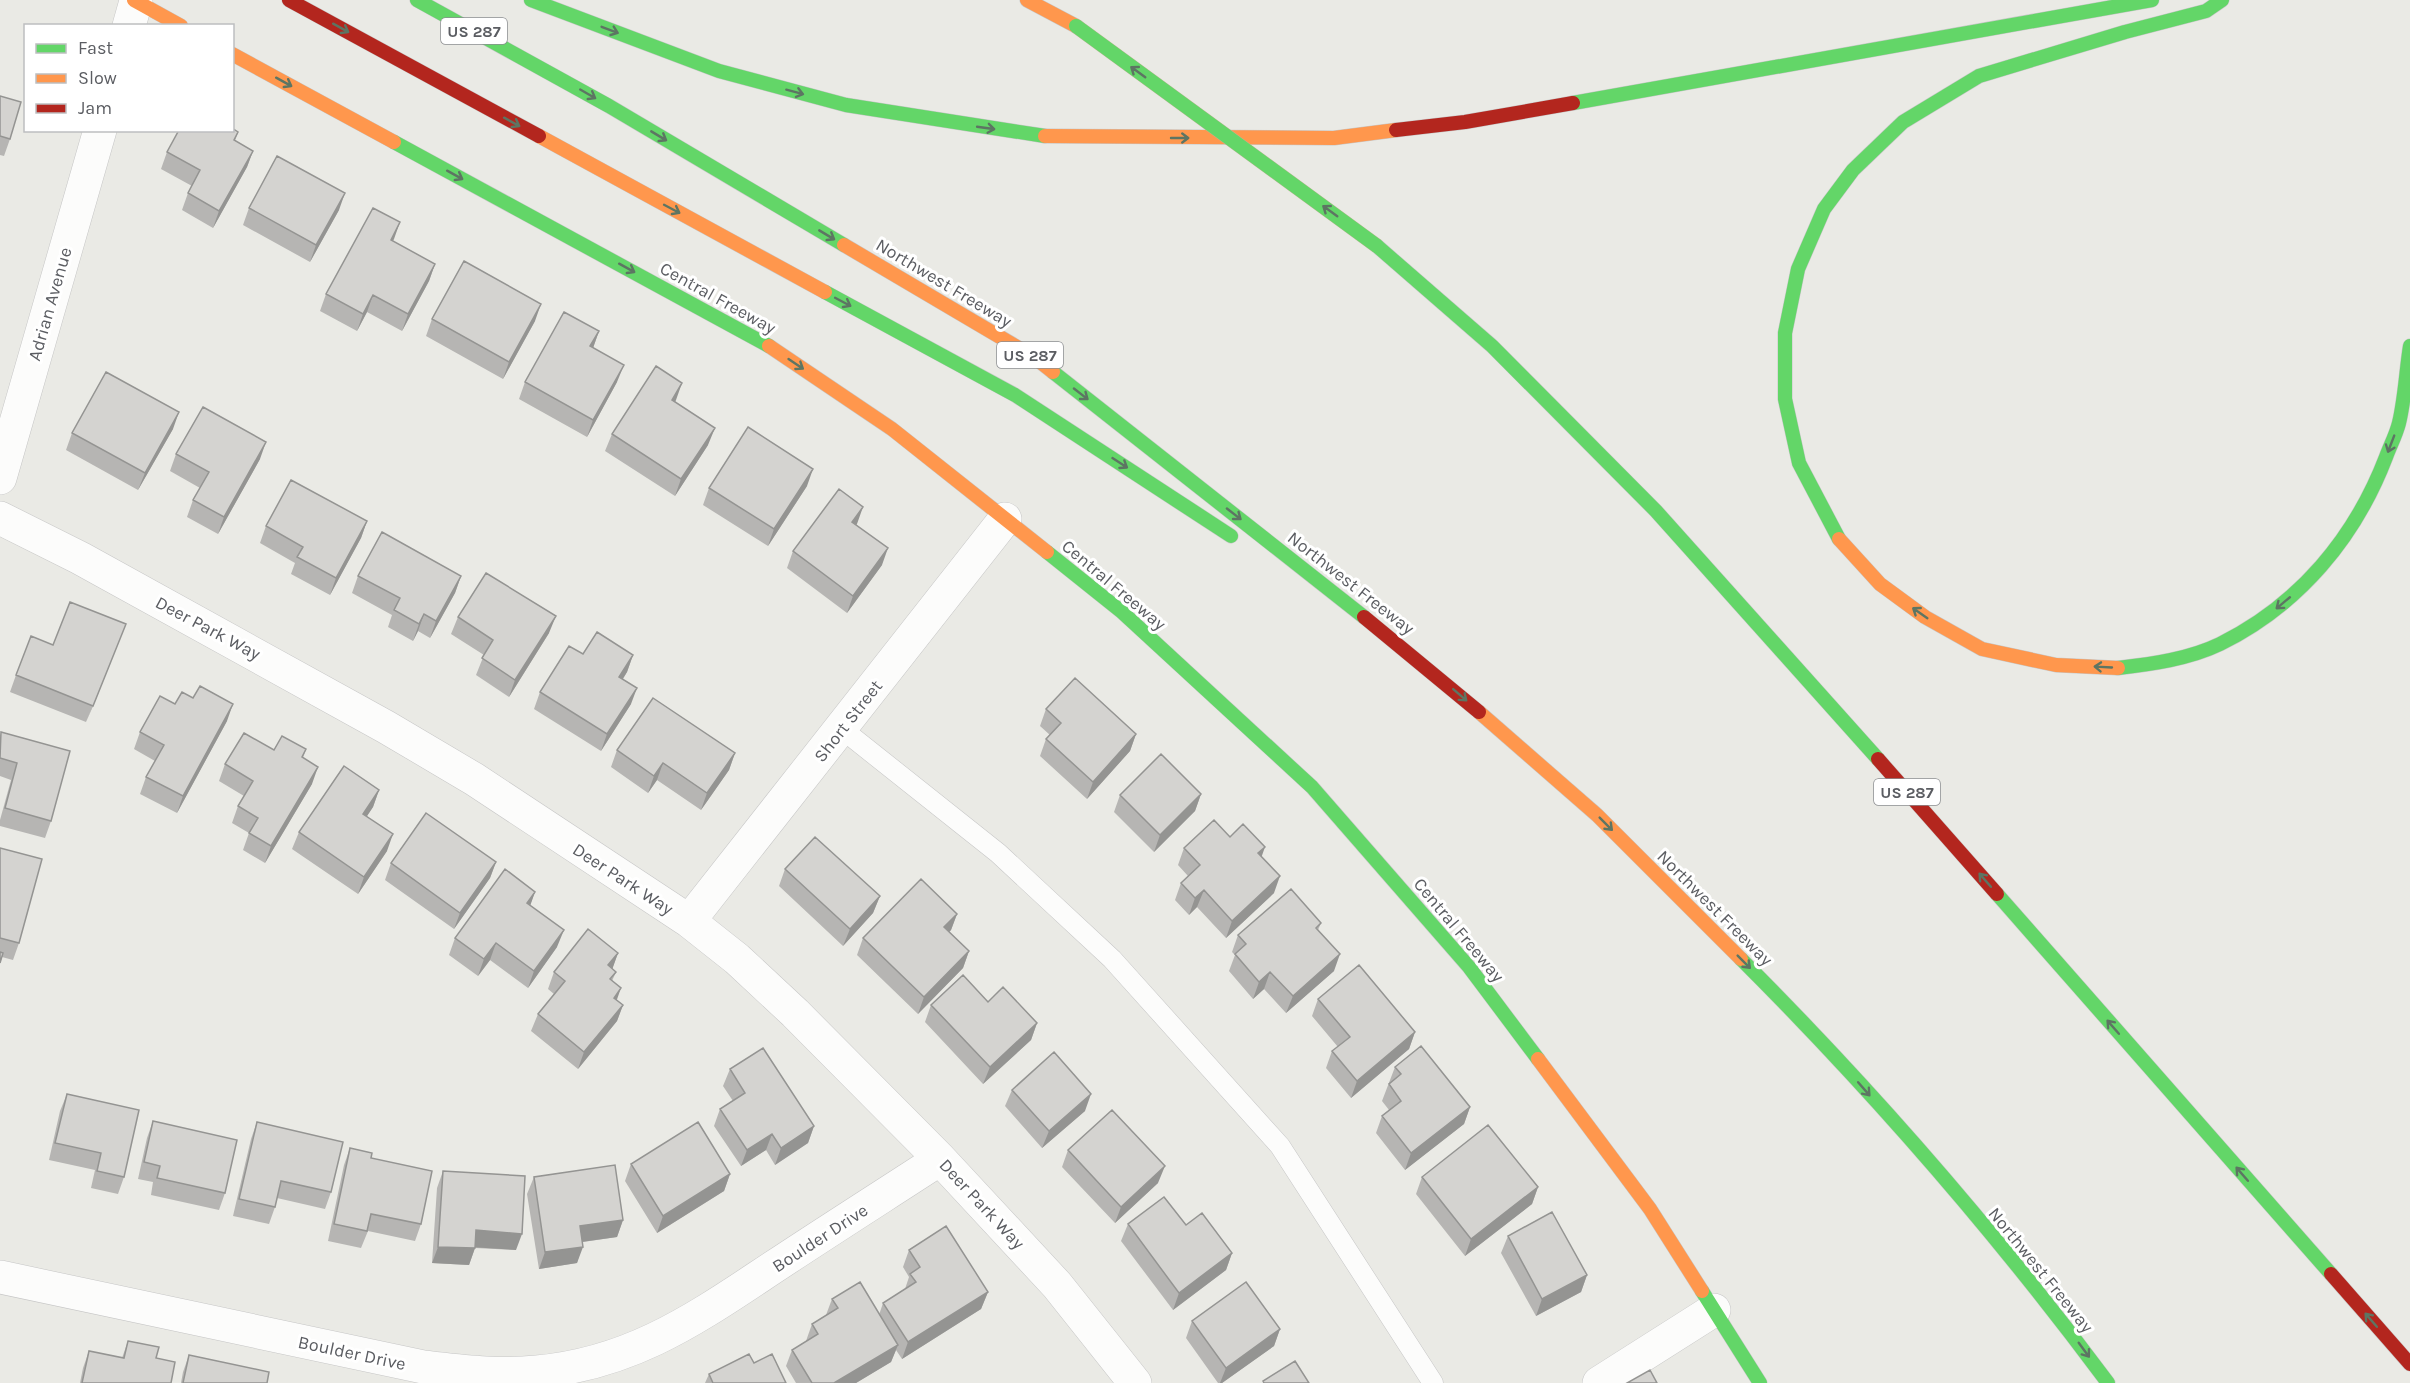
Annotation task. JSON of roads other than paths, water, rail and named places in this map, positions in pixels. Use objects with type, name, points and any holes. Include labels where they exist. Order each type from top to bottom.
[{"type":"main road","points":[[289,0],[1016,395],[1245,545]]},
{"type":"main road","name":"Northwest Freeway","points":[[417,0],[609,106],[1034,357],[1416,657],[1597,815],[1826,1044],[2048,1302],[2108,1383]]},
{"type":"main road","points":[[531,0],[719,71],[846,105],[1056,138],[1334,138],[1465,122],[2152,0]]},
{"type":"main road","name":"US 287","points":[[1027,0],[1076,26],[1377,246],[1492,346],[1656,511],[1881,762],[2410,1364]]},
{"type":"main road","points":[[2222,0],[2206,11],[2126,32],[1979,76],[1903,122],[1853,170],[1824,209],[1796,280],[1785,333],[1785,399],[1799,463],[1836,536],[1880,584],[1925,617],[1982,650],[2066,666],[2119,668],[2172,660],[2219,644],[2267,616],[2310,580],[2345,539],[2374,489],[2399,424],[2410,346]]},
{"type":"main road","points":[[133,9],[175,24]]},
{"type":"main road","name":"Central Freeway","points":[[234,55],[769,346],[892,429],[1122,612],[1312,787],[1476,976],[1650,1209],[1760,1383]]},
{"type":"main road","points":[[1275,565],[1416,657]]},
{"type":"street","name":"Adrian Avenue","points":[[0,478],[99,132]]},
{"type":"street","name":"Deer Park Way","points":[[0,518],[80,558],[386,727],[474,779],[689,921],[737,959],[795,1013],[940,1159],[1057,1285],[1135,1383]]},
{"type":"street","name":"Short Street","points":[[689,921],[1005,519]]},
{"type":"street","name":"Boulder Drive","points":[[0,1276],[423,1367],[488,1374],[537,1372],[590,1363],[644,1347],[714,1308],[940,1159]]},
{"type":"street","points":[[1599,1383],[1714,1310]]},
{"type":"lane","points":[[842,729],[998,853],[1112,959],[1280,1146],[1433,1383]]}]
